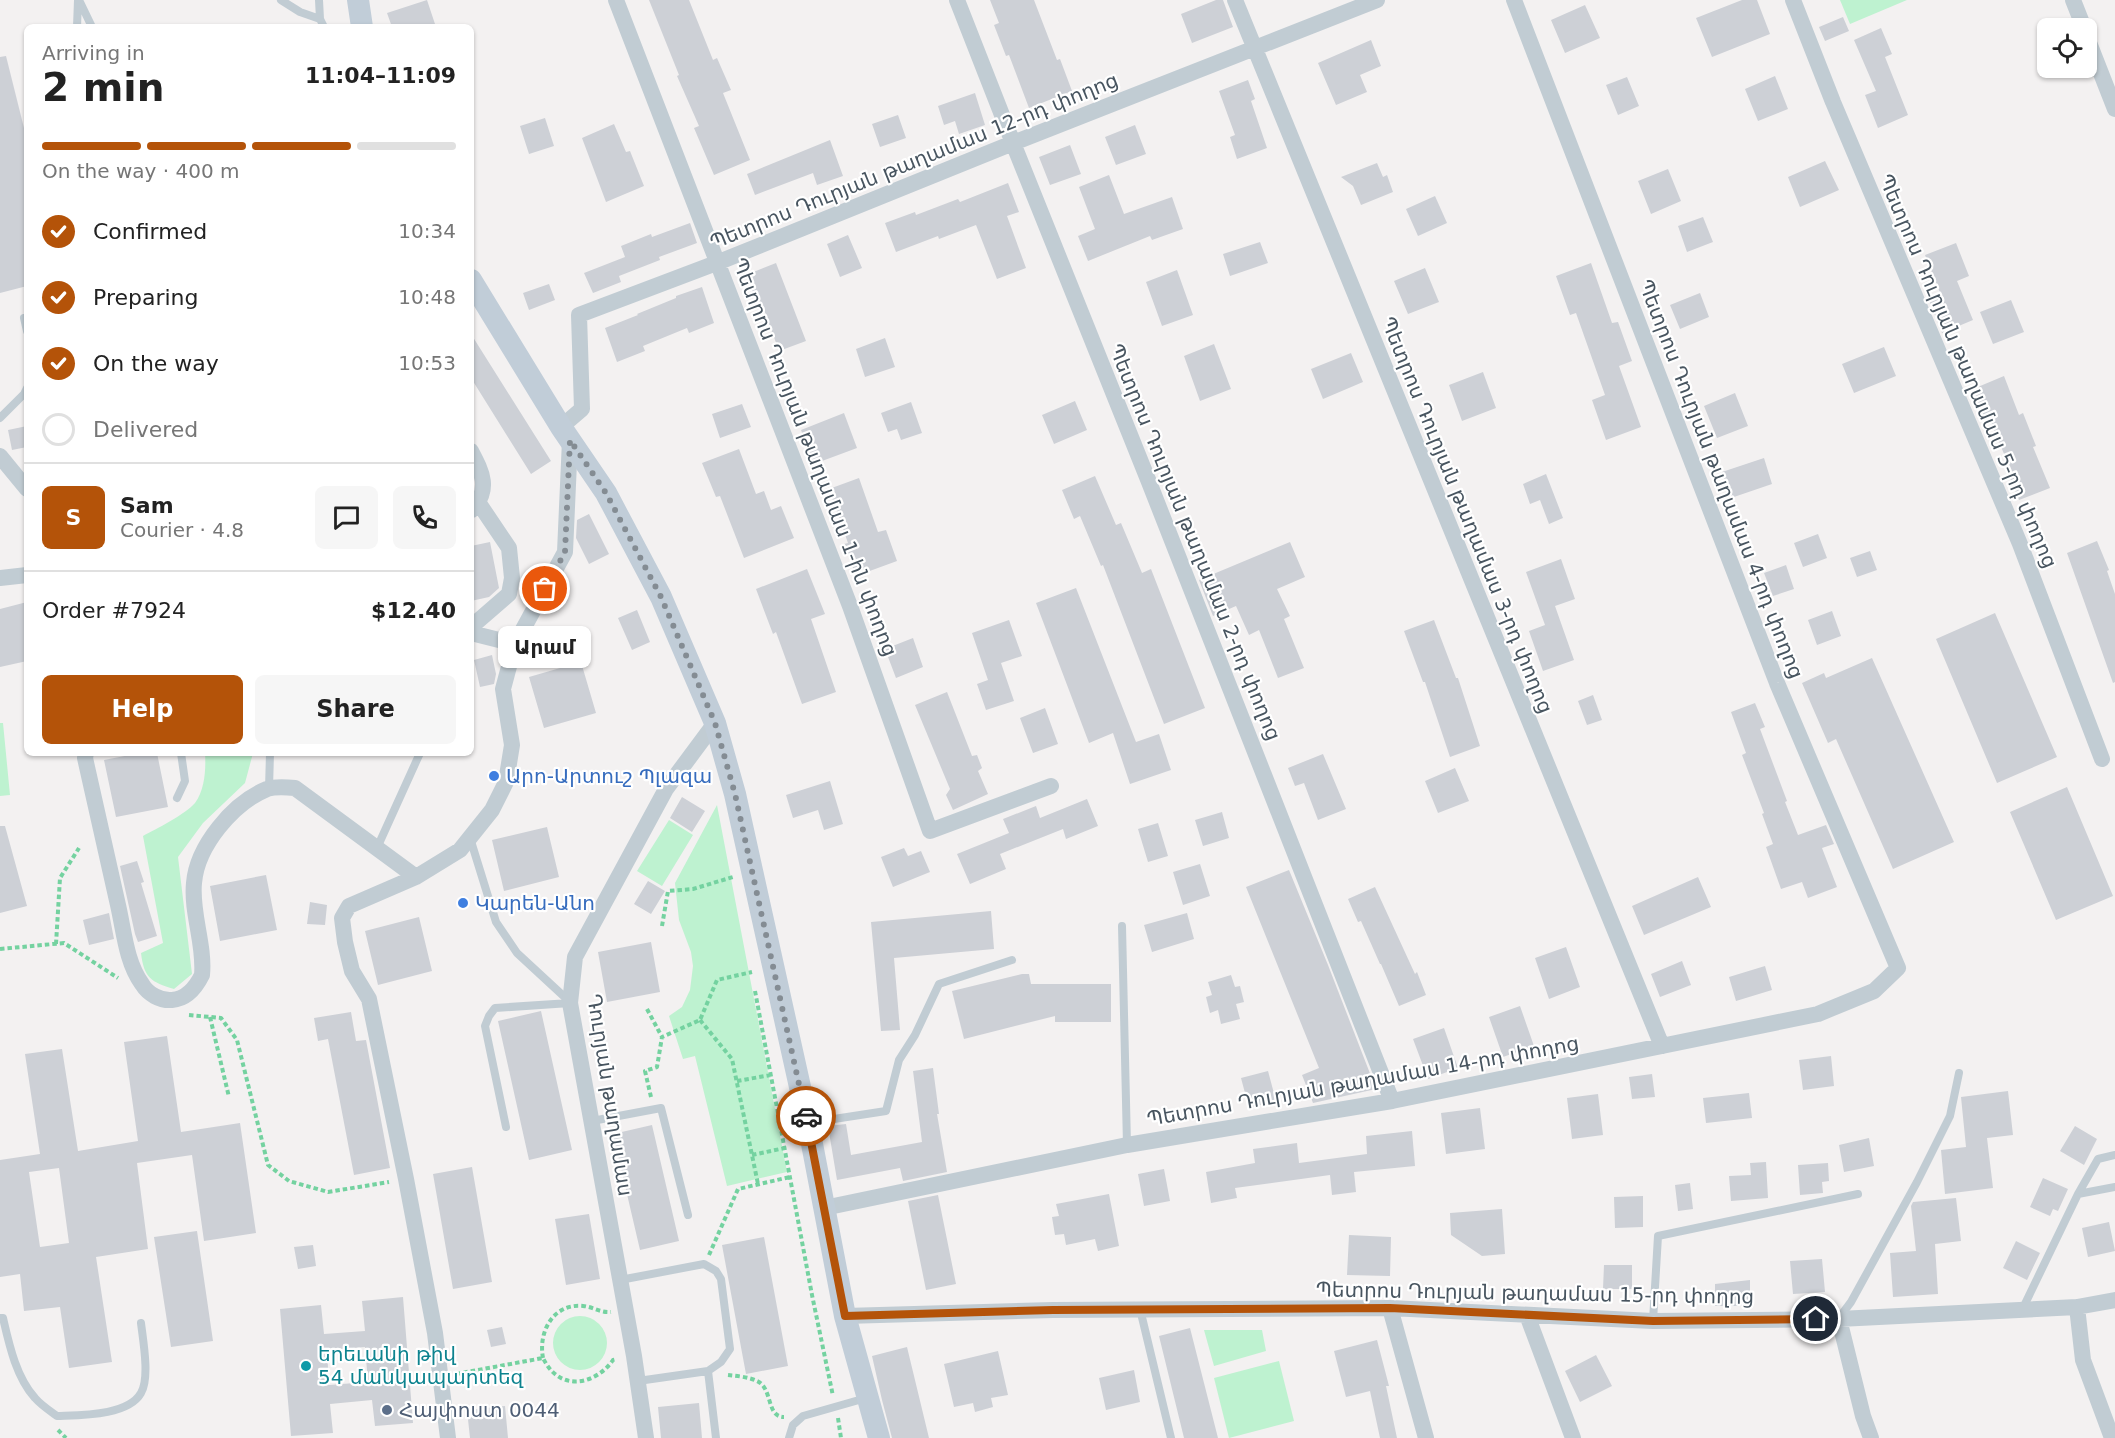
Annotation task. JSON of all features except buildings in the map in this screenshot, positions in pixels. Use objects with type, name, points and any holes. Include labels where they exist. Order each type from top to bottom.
[{"type":"main road","points":[[358,0],[362,24]]},
{"type":"main road","points":[[474,285],[606,493],[661,597],[715,723],[735,794],[808,1123],[845,1316],[877,1432]]},
{"type":"street","name":"Պետրոս Դուրյան թաղամաս 1-ին փողոց","points":[[616,0],[850,606],[930,831],[1051,786]]},
{"type":"street","name":"Պետրոս Դուրյան թաղամաս 2-րդ փողոց","points":[[957,0],[1392,1101]]},
{"type":"street","name":"Պետրոս Դուրյան թաղամաս 3-րդ փողոց","points":[[1235,0],[1662,1046]]},
{"type":"street","name":"Պետրոս Դուրյան թաղամաս 12-րդ փողոց","points":[[566,433],[582,409],[579,315],[719,262],[1012,143],[1377,0]]},
{"type":"street","name":"Պետրոս Դուրյան թաղամաս 4-րդ փողոց","points":[[1514,0],[1777,683],[1898,969]]},
{"type":"street","name":"Պետրոս Դուրյան թաղամաս 5-րդ փողոց","points":[[1793,0],[1833,102],[2020,544],[2102,759]]},
{"type":"street","points":[[2073,0],[2080,18]]},
{"type":"street","points":[[2097,63],[2115,109]]},
{"type":"street","points":[[448,1438],[435,1333],[406,1179],[369,999],[352,971],[342,918],[349,906],[416,877],[460,850],[492,810],[506,782],[512,745],[503,689],[514,644],[565,552],[566,433]]},
{"type":"street","points":[[0,456],[24,485]]},
{"type":"street","points":[[474,457],[482,473],[483,488],[474,506],[509,548],[512,578],[509,594],[474,624]]},
{"type":"street","points":[[0,578],[24,575]]},
{"type":"street","points":[[474,634],[514,644]]},
{"type":"street","name":"Դուրյան թաղամաս","points":[[646,1438],[634,1356],[570,1003],[575,957],[666,789],[715,723]]},
{"type":"street","points":[[85,756],[129,953],[142,984],[150,994],[160,999],[171,1000],[188,994],[198,984],[202,975],[194,885],[198,862],[207,843],[232,814],[249,800],[269,789],[295,788],[416,877]]},
{"type":"street","name":"Պետրոս Դուրյան թաղամաս 14-րդ փողոց","points":[[824,1208],[1127,1145],[1392,1101],[1818,1014],[1874,991],[1898,969]]},
{"type":"street","name":"Պետրոս Դուրյան թաղամաս 15-րդ փողոց","points":[[845,1316],[1140,1309],[1390,1308],[1653,1321],[1839,1319],[2077,1307],[2115,1300]]},
{"type":"street","points":[[2077,1307],[2083,1360],[2112,1438]]},
{"type":"street","points":[[1390,1308],[1426,1438]]},
{"type":"street","points":[[1527,1315],[1573,1438]]},
{"type":"street","points":[[1839,1319],[1863,1416],[1871,1438]]},
{"type":"lane","points":[[76,24],[78,0]]},
{"type":"lane","points":[[78,0],[90,24]]},
{"type":"lane","points":[[281,0],[322,23]]},
{"type":"lane","points":[[320,0],[322,23]]},
{"type":"lane","points":[[0,418],[24,394]]},
{"type":"lane","points":[[177,798],[185,781],[181,756]]},
{"type":"lane","points":[[269,789],[270,756]]},
{"type":"lane","points":[[377,849],[419,756]]},
{"type":"lane","points":[[470,838],[496,922],[518,953],[570,1003]]},
{"type":"lane","points":[[1122,926],[1127,1145]]},
{"type":"lane","points":[[808,1123],[886,1111],[899,1060],[915,1035],[939,984],[1012,960]]},
{"type":"lane","points":[[506,1127],[485,1026],[489,1017],[495,1008],[570,1003]]},
{"type":"lane","points":[[1839,1319],[1851,1302],[1917,1182],[1950,1116],[1959,1073]]},
{"type":"lane","points":[[592,1121],[661,1107],[688,1215]]},
{"type":"lane","points":[[2023,1308],[2078,1194],[2098,1159],[2115,1155]]},
{"type":"lane","points":[[2078,1194],[2115,1187]]},
{"type":"lane","points":[[1653,1321],[1658,1236],[1858,1194]]},
{"type":"lane","points":[[620,1280],[704,1264],[716,1271],[721,1279],[730,1349],[721,1362],[708,1371],[638,1381]]},
{"type":"lane","points":[[1140,1309],[1171,1438]]},
{"type":"lane","points":[[0,1318],[3,1318],[10,1349],[21,1376],[35,1398],[57,1416],[93,1414],[125,1407],[141,1393],[146,1368],[141,1323]]},
{"type":"lane","points":[[708,1371],[716,1438]]},
{"type":"lane","points":[[789,1438],[791,1428],[800,1418],[869,1398]]},
{"type":"path","points":[[56,944],[60,878],[79,848]]},
{"type":"path","points":[[662,926],[668,891],[693,889],[734,876],[736,887]]},
{"type":"path","points":[[0,949],[64,943],[122,980]]},
{"type":"path","points":[[750,962],[841,1438]]},
{"type":"path","points":[[662,1037],[700,1020],[717,980],[752,972]]},
{"type":"path","points":[[647,1009],[662,1037],[657,1067],[645,1071],[654,1109]]},
{"type":"path","points":[[180,1013],[221,1018],[237,1040],[268,1165],[289,1181],[328,1192],[406,1179]]},
{"type":"path","points":[[210,1017],[229,1098]]},
{"type":"path","points":[[700,1020],[732,1059],[758,1184]]},
{"type":"path","points":[[737,1081],[771,1075]]},
{"type":"path","points":[[752,1155],[785,1148]]},
{"type":"path","points":[[704,1264],[738,1189],[790,1177]]},
{"type":"path","points":[[625,1309],[602,1313],[590,1307],[579,1306],[560,1311],[544,1329],[541,1350],[543,1359],[554,1373],[560,1377],[579,1381],[589,1380],[600,1374],[614,1360],[634,1356]]},
{"type":"path","points":[[441,1377],[543,1359]]},
{"type":"path","points":[[708,1371],[757,1380],[766,1389],[772,1411],[779,1417],[800,1418]]},
{"type":"green space","points":[[1840,0],[1907,0],[1850,24]]},
{"type":"green space","points":[[0,723],[3,723],[10,795],[0,796]]},
{"type":"green space","points":[[205,756],[252,756],[245,783],[203,823],[178,857],[192,974],[174,989],[150,978],[142,961],[141,953],[163,943],[143,836],[178,816],[195,803],[201,792]]},
{"type":"green space","points":[[717,805],[787,1172],[727,1186],[695,1056],[683,1059],[669,1016],[682,1007],[690,990],[693,966],[691,952],[679,920],[675,883]]},
{"type":"green space","points":[[669,820],[693,835],[662,886],[637,871]]},
{"type":"green space","points":[[580,1316],[590,1318],[599,1324],[605,1333],[607,1343],[605,1353],[599,1362],[590,1368],[580,1370],[570,1368],[561,1362],[555,1353],[553,1343],[555,1333],[561,1324],[570,1318]]},
{"type":"green space","points":[[1204,1330],[1262,1330],[1266,1351],[1214,1366]]},
{"type":"green space","points":[[1279,1361],[1294,1421],[1229,1438],[1214,1378]]},
{"type":"way so far","points":[[545,589],[565,552],[570,440],[606,493],[661,597],[715,723],[735,794],[806,1116]]},
{"type":"place","name":"Արամ","points":[[545,589]]},
{"type":"place","name":"Արո-Արտուշ Պլազա","points":[[494,776]]},
{"type":"place","name":"Կարեն-Անո","points":[[463,903]]},
{"type":"place","name":"երեւանի թիվ 54 մանկապարտեզ","points":[[306,1366]]},
{"type":"place","name":"Հայփոստ 0044","points":[[387,1410]]},
{"type":"route","points":[[806,1116],[845,1316],[1053,1310],[1390,1308],[1653,1321],[1816,1319]]}]
